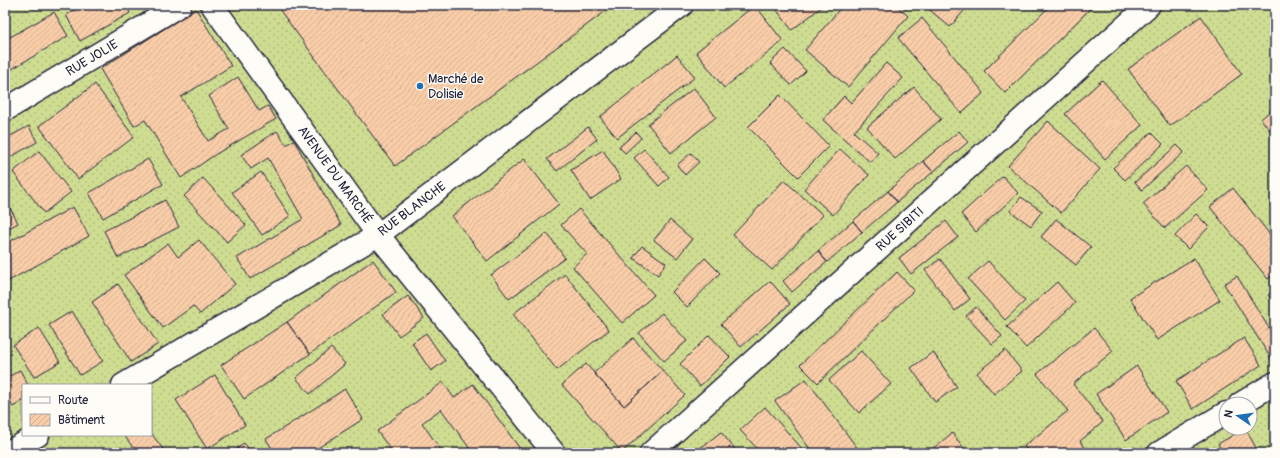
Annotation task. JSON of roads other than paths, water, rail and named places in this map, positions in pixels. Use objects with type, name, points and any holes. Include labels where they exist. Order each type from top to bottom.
[{"type":"street","name":"RUE JOLIE","points":[[5,110],[180,5]]},
{"type":"street","name":"AVENUE DU MARCHÉ","points":[[212,5],[378,235],[554,453]]},
{"type":"street","name":"RUE BLANCHE","points":[[125,384],[378,235],[682,5]]},
{"type":"street","name":"RUE SIBITI","points":[[651,453],[1150,5]]},
{"type":"street","points":[[1253,396],[1275,383]]},
{"type":"street","points":[[1159,453],[1218,418]]},
{"type":"street","points":[[7,453],[36,436]]},
{"type":"place","name":"Marché de Dolisie","points":[[420,86]]}]
